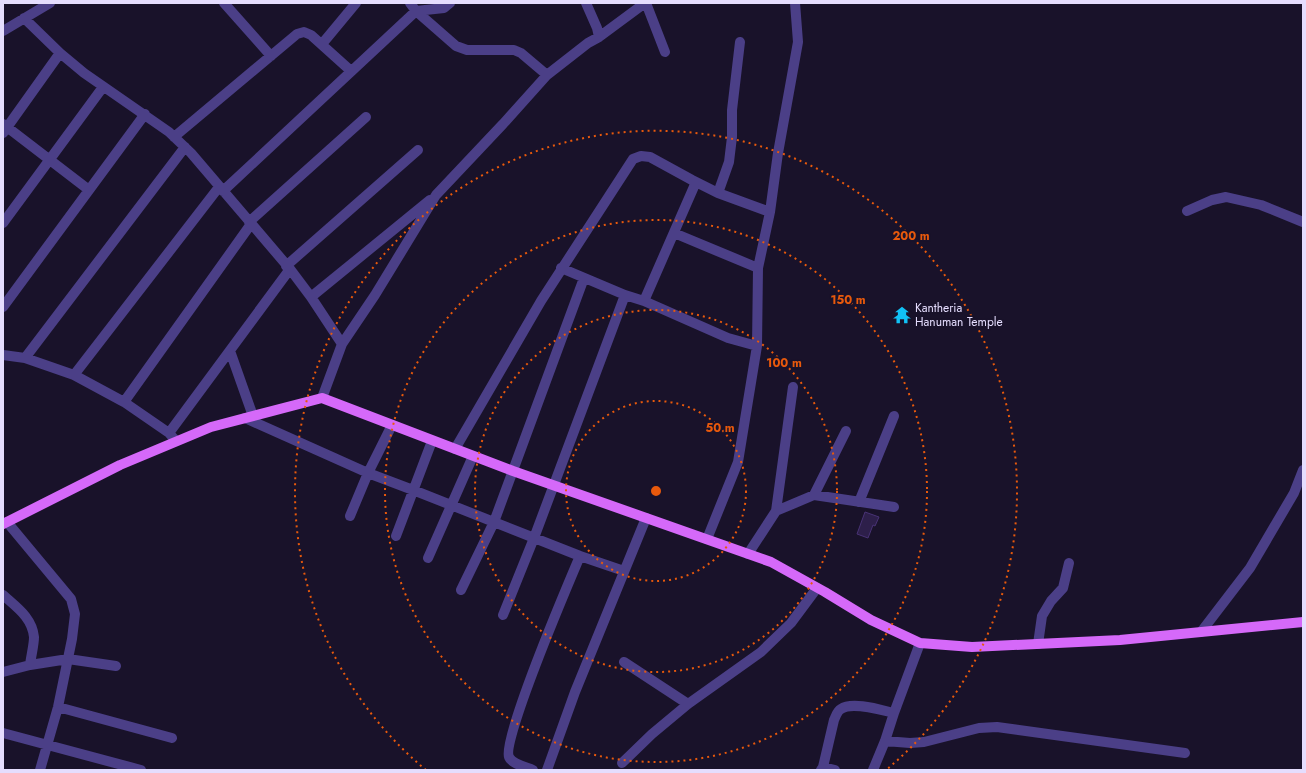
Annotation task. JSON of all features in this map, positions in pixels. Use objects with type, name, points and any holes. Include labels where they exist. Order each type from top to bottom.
[{"type":"main road","points":[[5,523],[173,437],[322,398],[513,471],[771,562],[870,620],[920,643],[972,647],[1120,640],[1303,622]]},
{"type":"street","points":[[3,31],[50,3]]},
{"type":"street","points":[[224,3],[271,56]]},
{"type":"street","points":[[322,44],[356,3]]},
{"type":"street","points":[[74,375],[221,189],[352,71],[413,7],[444,8],[450,3]]},
{"type":"street","points":[[586,3],[597,28],[599,37]]},
{"type":"street","points":[[311,297],[436,195],[548,75],[588,43],[599,37],[646,3],[665,52]]},
{"type":"street","points":[[707,539],[738,462],[757,346],[758,268],[770,212],[778,153],[798,42],[794,3]]},
{"type":"street","points":[[413,7],[456,46],[467,50],[514,50],[521,53],[548,75]]},
{"type":"street","points":[[24,18],[60,53],[103,87],[145,114],[185,147],[288,267],[311,297],[342,344]]},
{"type":"street","points":[[174,137],[297,34],[304,32],[311,35],[352,71]]},
{"type":"street","points":[[718,193],[729,162],[732,137],[732,110],[740,42]]},
{"type":"street","points":[[60,53],[4,128],[50,159],[88,190]]},
{"type":"street","points":[[3,223],[103,87]]},
{"type":"street","points":[[3,307],[145,114]]},
{"type":"street","points":[[124,402],[250,223],[366,117]]},
{"type":"street","points":[[25,358],[185,147]]},
{"type":"street","points":[[3,355],[25,358],[74,375],[124,402],[173,437],[288,267],[418,150]]},
{"type":"street","points":[[455,449],[540,301],[633,159],[641,156],[650,157],[718,193],[770,212]]},
{"type":"street","points":[[644,301],[696,182]]},
{"type":"street","points":[[322,398],[342,344],[375,295],[436,195]]},
{"type":"street","points":[[1188,211],[1212,200],[1226,197],[1261,205],[1303,222]]},
{"type":"street","points":[[674,233],[758,268]]},
{"type":"street","points":[[561,268],[625,295],[644,301],[728,338],[757,346]]},
{"type":"street","points":[[461,590],[494,522],[584,278]]},
{"type":"street","points":[[503,615],[534,538],[625,295]]},
{"type":"street","points":[[230,351],[249,417],[368,473],[580,556],[624,571]]},
{"type":"street","points":[[748,554],[776,512],[793,387]]},
{"type":"street","points":[[859,502],[894,416]]},
{"type":"street","points":[[350,516],[368,473],[392,425]]},
{"type":"street","points":[[814,495],[846,431]]},
{"type":"street","points":[[396,536],[432,441]]},
{"type":"street","points":[[428,558],[473,456]]},
{"type":"street","points":[[1201,632],[1250,568],[1294,493],[1303,470]]},
{"type":"street","points":[[776,512],[814,495],[894,507]]},
{"type":"street","points":[[547,770],[575,692],[646,518]]},
{"type":"street","points":[[5,523],[71,600],[75,614],[72,639],[58,707],[40,770]]},
{"type":"street","points":[[533,770],[512,761],[508,756],[508,748],[535,667],[580,556]]},
{"type":"street","points":[[1038,644],[1042,616],[1051,601],[1063,588],[1069,564]]},
{"type":"street","points":[[622,763],[652,734],[688,704],[761,652],[791,623],[817,588]]},
{"type":"street","points":[[3,595],[25,615],[31,623],[34,637],[30,665]]},
{"type":"street","points":[[872,770],[885,741],[920,643]]},
{"type":"street","points":[[3,672],[30,665],[68,659],[116,666]]},
{"type":"street","points":[[624,662],[688,704]]},
{"type":"street","points":[[835,770],[822,768],[834,720],[837,713],[842,708],[854,705],[894,713]]},
{"type":"street","points":[[58,707],[172,738]]},
{"type":"street","points":[[885,741],[910,743],[924,742],[979,728],[997,727],[1185,753]]},
{"type":"street","points":[[3,734],[47,744],[141,770]]},
{"type":"building","points":[[865,512],[879,517],[875,526],[873,525],[868,538],[857,534]]},
{"type":"place","name":"Kantheria Hanuman Temple","points":[[902,315]]}]
